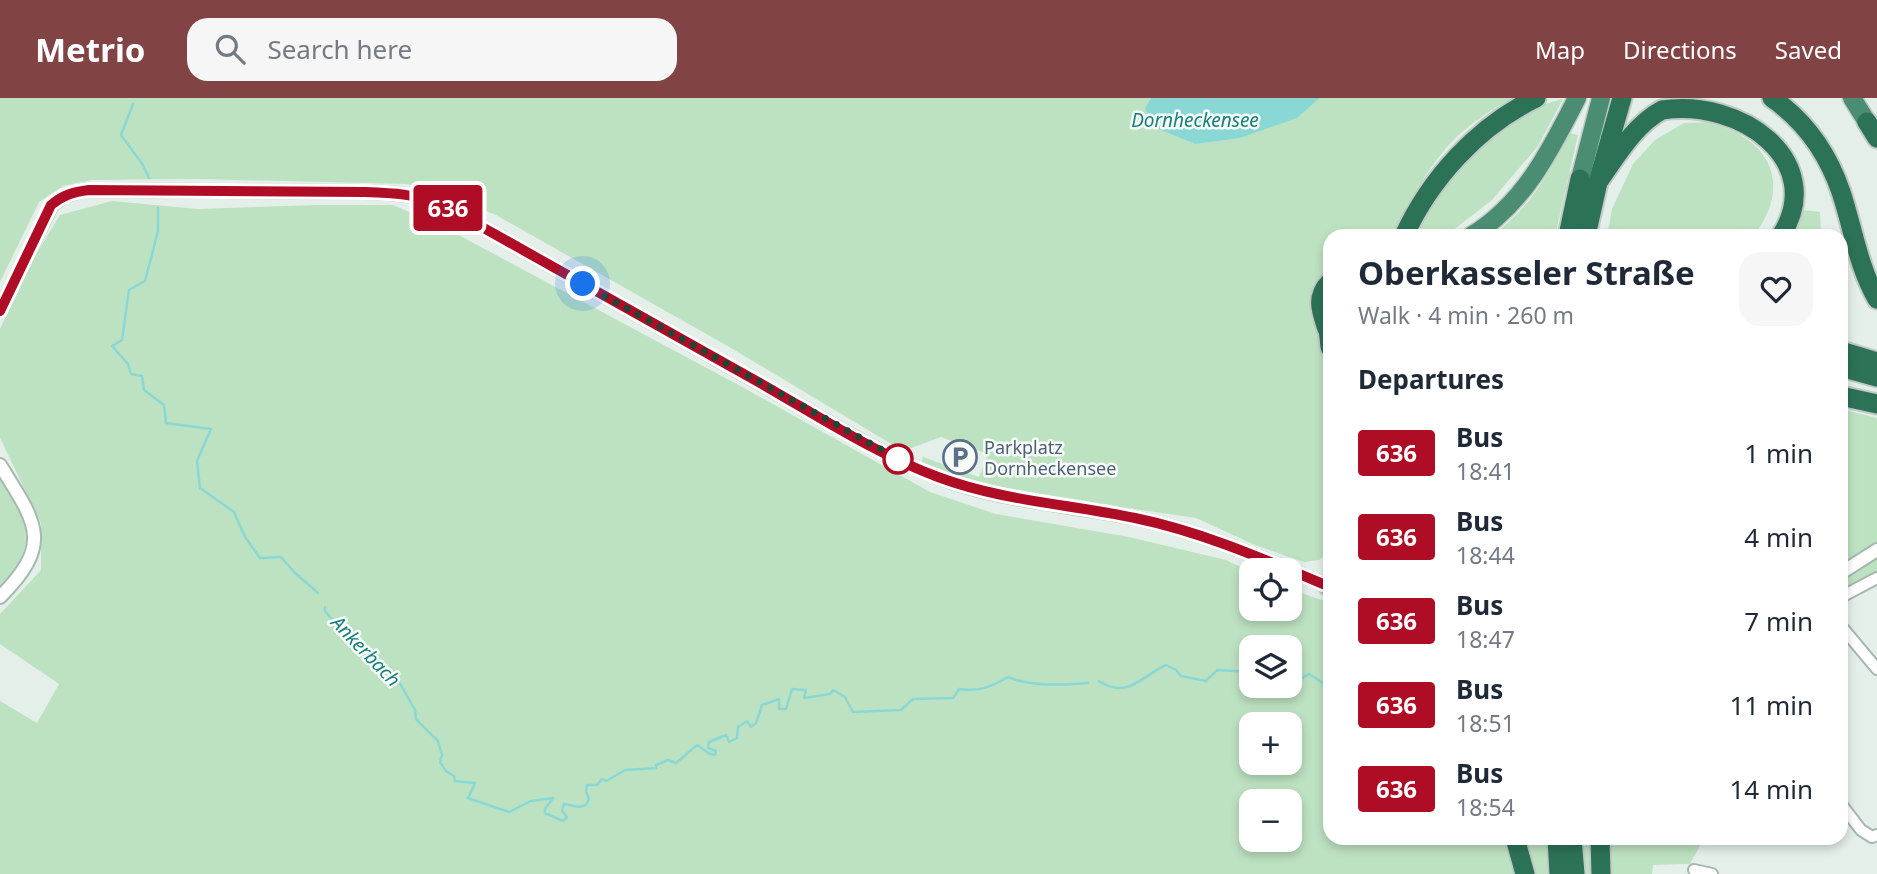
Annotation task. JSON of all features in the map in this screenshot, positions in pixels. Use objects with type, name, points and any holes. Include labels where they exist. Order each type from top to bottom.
[{"type":"highway","points":[[1408,229],[1428,194],[1462,153],[1506,116],[1536,98]]},
{"type":"highway","points":[[1482,229],[1495,220],[1523,190],[1555,140],[1577,98]]},
{"type":"highway","points":[[1586,229],[1589,181],[1601,98]]},
{"type":"highway","points":[[1571,229],[1622,98]]},
{"type":"highway","points":[[1772,98],[1793,114],[1810,134],[1833,172],[1858,254],[1877,299]]},
{"type":"highway","points":[[1852,98],[1872,130]]},
{"type":"highway","points":[[1589,181],[1660,111],[1698,100],[1726,103],[1752,114],[1773,132],[1784,149],[1794,186],[1792,215],[1785,229]]},
{"type":"highway","points":[[1323,293],[1320,301],[1323,313]]},
{"type":"highway","points":[[1848,353],[1877,362]]},
{"type":"highway","points":[[1848,369],[1877,377]]},
{"type":"highway","points":[[1848,398],[1877,404]]},
{"type":"highway","points":[[1517,845],[1525,874]]},
{"type":"highway","points":[[1557,845],[1559,874]]},
{"type":"highway","points":[[1573,845],[1575,874]]},
{"type":"highway","points":[[1600,845],[1601,874]]},
{"type":"street","points":[[0,311],[51,205],[61,196],[73,192],[377,192],[422,197],[441,204],[919,469],[1000,496],[1134,517],[1169,526],[1248,552],[1323,582]]},
{"type":"street","points":[[0,465],[27,512],[33,529],[34,545],[30,560],[20,578],[0,597]]},
{"type":"street","points":[[1848,569],[1877,550]]},
{"type":"street","points":[[1848,593],[1877,578]]},
{"type":"street","points":[[1848,634],[1877,669]]},
{"type":"street","points":[[1848,813],[1861,830],[1872,837],[1877,835]]},
{"type":"street","points":[[1694,870],[1712,874]]},
{"type":"green space","points":[[0,98],[1151,98],[1146,109],[1195,144],[1297,118],[1320,98],[1512,98],[1475,122],[1450,144],[1422,182],[1395,229],[1323,229],[1323,274],[1313,285],[1323,357],[1323,557],[1304,562],[1302,558],[1292,558],[1255,545],[1196,518],[1038,495],[975,482],[922,462],[923,457],[979,477],[988,454],[941,437],[903,451],[731,348],[496,215],[449,196],[407,184],[196,179],[91,180],[63,186],[39,202],[0,282]]},
{"type":"green space","points":[[1563,99],[1538,146],[1492,200],[1455,229],[1418,229],[1442,189],[1473,150],[1512,119],[1536,107]]},
{"type":"green space","points":[[1711,122],[1747,139],[1759,149],[1772,173],[1773,186],[1772,199],[1762,224],[1758,229],[1608,229],[1612,209],[1633,164],[1655,140],[1684,123]]},
{"type":"green space","points":[[1569,133],[1578,135],[1557,229],[1501,229],[1528,202],[1554,163]]},
{"type":"green space","points":[[112,201],[198,209],[393,205],[440,225],[744,388],[930,492],[996,514],[1129,537],[1226,560],[1239,566],[1239,621],[1302,621],[1302,593],[1323,601],[1323,845],[1700,845],[1690,864],[1653,865],[1652,874],[0,874],[0,701],[37,723],[59,684],[0,644],[0,614],[41,570],[41,523],[0,438],[0,329],[29,266],[60,215]]},
{"type":"green space","points":[[1804,210],[1820,212],[1821,229],[1797,229]]},
{"type":"green space","points":[[1848,411],[1877,418],[1877,543],[1848,562]]},
{"type":"green space","points":[[0,477],[17,507],[26,533],[21,558],[0,588]]},
{"type":"green space","points":[[1877,558],[1877,574],[1848,588],[1848,575]]},
{"type":"water","name":"Dornheckensee","points":[[1151,98],[1320,98],[1297,118],[1240,138],[1195,144],[1154,127],[1145,108]]},
{"type":"waterway","name":"Ankerbach","points":[[133,104],[121,135],[149,178]]},
{"type":"waterway","name":"Ankerbach","points":[[158,208],[158,231],[145,281],[129,290],[122,340],[112,346],[128,364],[131,374],[142,376],[144,390],[164,405],[166,423],[211,429],[197,461],[200,488],[234,512],[245,537],[260,558],[281,557],[318,593]]},
{"type":"waterway","name":"Ankerbach","points":[[325,607],[325,611],[347,637],[363,646],[398,680],[415,710],[416,719],[438,741],[442,755],[440,762],[446,771],[454,776],[455,781],[475,783],[468,798],[509,812],[531,801],[553,798],[545,813],[563,821],[567,817],[562,811],[564,804],[579,807],[586,805],[589,799],[587,785],[597,785],[602,779],[606,781],[625,770],[656,768],[656,765],[668,760],[676,763],[697,745],[715,755],[716,751],[708,748],[709,742],[726,735],[729,742],[737,738],[738,727],[747,721],[751,727],[756,723],[762,705],[779,699],[779,709],[786,709],[792,689],[806,690],[804,698],[830,694],[833,690],[845,697],[853,712],[901,710],[913,699],[953,698],[959,689],[985,688],[1008,677],[1037,684],[1088,683]]},
{"type":"waterway","name":"Ankerbach","points":[[1099,681],[1109,686],[1126,687],[1166,665],[1181,676],[1206,681],[1217,670],[1239,671]]},
{"type":"waterway","name":"Ankerbach","points":[[1302,678],[1309,674],[1323,683]]},
{"type":"bus line","name":"636","points":[[0,311],[51,205],[61,196],[73,192],[365,192],[402,193],[422,197],[441,204],[825,419],[939,478],[1000,496],[1134,517],[1169,526],[1248,552],[1323,584]]},
{"type":"place","name":"Parkplatz Dornheckensee","points":[[960,457]]},
{"type":"route","points":[[583,284],[902,461],[898,459]]}]
